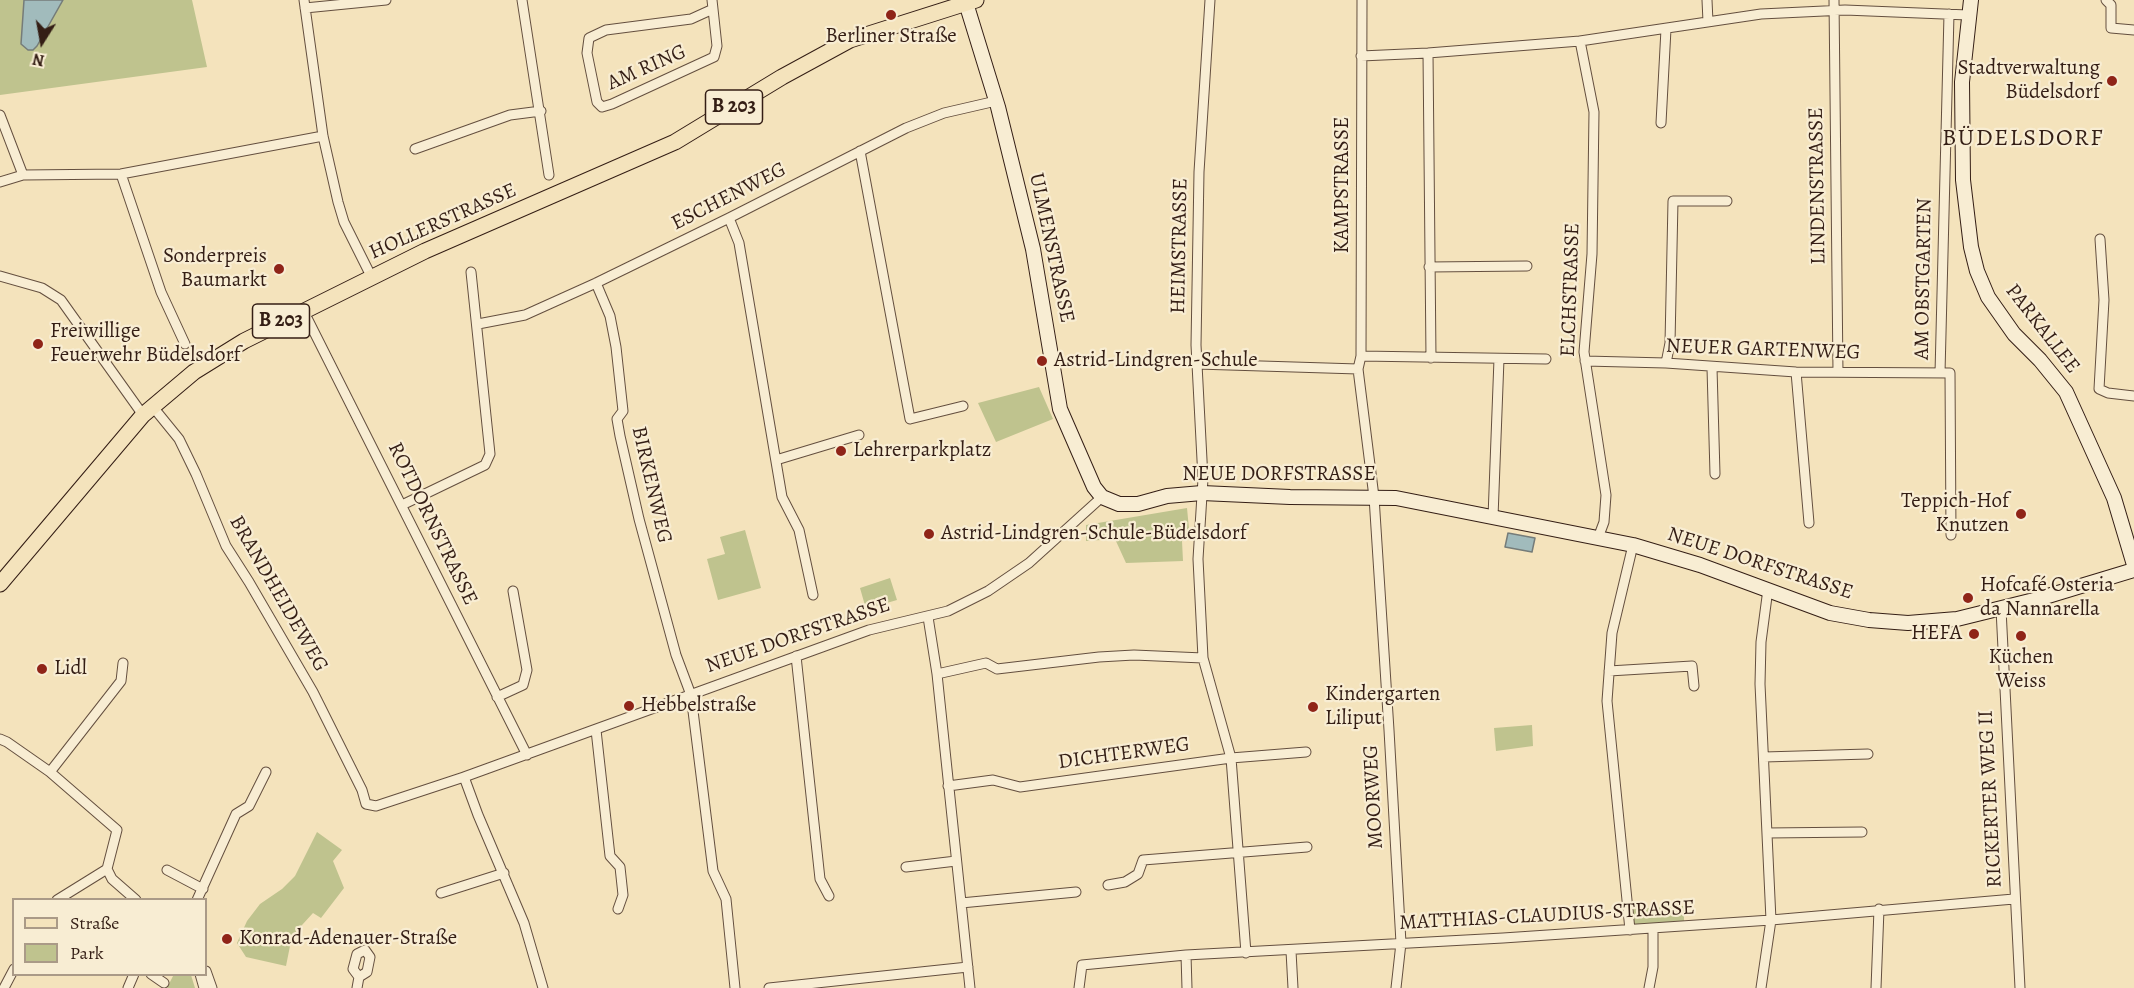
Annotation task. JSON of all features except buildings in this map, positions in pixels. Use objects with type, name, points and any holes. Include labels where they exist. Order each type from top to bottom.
[{"type":"main road","name":"HOLLERSTRASSE","points":[[0,584],[148,411],[194,372],[244,341],[371,276],[675,142],[782,77],[850,40],[971,2]]},
{"type":"street","points":[[371,276],[344,222],[323,136],[305,4],[386,0]]},
{"type":"street","points":[[522,0],[541,111],[549,176]]},
{"type":"street","name":"HEIMSTRASSE","points":[[1210,0],[1199,172],[1197,364],[1203,479],[1198,559],[1203,658],[1231,758],[1246,953]]},
{"type":"street","name":"KAMPSTRASSE","points":[[1358,369],[1361,356],[1362,0]]},
{"type":"street","points":[[1707,0],[1708,22]]},
{"type":"street","name":"LINDENSTRASSE","points":[[1834,0],[1838,372]]},
{"type":"street","name":"PARKALLEE","points":[[1971,0],[1962,82],[1963,180],[1971,247],[1977,271],[1988,297],[2014,334],[2040,360],[2066,392],[2114,498],[2134,565]]},
{"type":"street","points":[[2106,0],[2111,5],[2111,28],[2134,30]]},
{"type":"street","name":"ULMENSTRASSE","points":[[971,2],[1033,249],[1060,409],[1094,487],[1102,497]]},
{"type":"street","name":"AM RING","points":[[712,5],[717,46],[714,57],[612,104],[602,107],[597,102],[587,53],[589,38],[606,30],[691,19],[712,5]]},
{"type":"street","points":[[1361,56],[1580,41],[1761,14],[1845,10],[1968,15]]},
{"type":"street","name":"AM OBSTGARTEN","points":[[1949,14],[1940,373],[1950,373],[1951,535]]},
{"type":"street","points":[[1661,123],[1666,29]]},
{"type":"street","name":"ELCHSTRASSE","points":[[1580,41],[1594,112],[1592,254],[1584,352],[1606,495],[1604,522],[1599,538]]},
{"type":"street","points":[[1428,53],[1431,358]]},
{"type":"street","name":"ESCHENWEG","points":[[478,324],[525,315],[596,283],[906,128],[944,113],[996,101]]},
{"type":"street","points":[[415,149],[510,115],[541,111]]},
{"type":"street","points":[[0,115],[23,175]]},
{"type":"street","points":[[0,182],[23,175],[121,174],[323,136]]},
{"type":"street","points":[[860,151],[910,419],[963,406]]},
{"type":"street","points":[[121,174],[161,292],[185,344]]},
{"type":"street","points":[[1666,363],[1670,343],[1673,201],[1727,201]]},
{"type":"street","points":[[729,218],[739,243],[782,497],[799,531],[813,595]]},
{"type":"street","points":[[2100,239],[2104,300],[2099,389],[2108,393],[2134,396]]},
{"type":"street","points":[[1429,267],[1527,266]]},
{"type":"street","points":[[402,505],[485,465],[490,454],[471,272]]},
{"type":"street","name":"BRANDHEIDEWEG","points":[[0,276],[42,288],[61,300],[148,411],[179,439],[226,546],[313,692],[362,790],[366,804]]},
{"type":"street","name":"BIRKENWEG","points":[[596,283],[610,316],[616,347],[623,411],[617,419],[639,519],[676,655],[691,695],[713,871],[726,899],[735,988]]},
{"type":"street","name":"ROTDORNSTRASSE","points":[[303,310],[527,755]]},
{"type":"street","points":[[1361,356],[1546,359]]},
{"type":"street","points":[[1493,517],[1499,359]]},
{"type":"street","name":"NEUER GARTENWEG","points":[[1585,361],[1666,363],[1712,368],[1796,372],[1940,373]]},
{"type":"street","points":[[1197,364],[1358,369]]},
{"type":"street","points":[[1712,368],[1715,474]]},
{"type":"street","name":"MOORWEG","points":[[1358,369],[1374,497],[1401,943],[1396,988]]},
{"type":"street","points":[[1796,372],[1809,523]]},
{"type":"street","points":[[776,460],[859,435]]},
{"type":"street","name":"NEUE DORFSTRASSE","points":[[366,804],[376,806],[464,777],[869,630],[948,611],[988,591],[1029,563],[1102,497],[1119,504],[1138,504],[1167,496],[1202,493],[1396,498],[1633,545],[1700,565],[1830,613],[1869,620],[1908,623],[1957,619],[2001,609],[2134,570]]},
{"type":"street","points":[[1630,930],[1607,700],[1612,633],[1633,545]]},
{"type":"street","points":[[1761,988],[1771,920],[1761,663],[1768,589]]},
{"type":"street","points":[[497,697],[523,685],[527,670],[513,591]]},
{"type":"street","name":"RICKERTER WEG II","points":[[2001,609],[2020,988]]},
{"type":"street","points":[[928,617],[937,674],[970,988]]},
{"type":"street","points":[[937,674],[986,663],[997,669],[1134,655],[1203,658]]},
{"type":"street","points":[[796,656],[820,879],[829,896]]},
{"type":"street","points":[[50,772],[121,681],[123,663]]},
{"type":"street","points":[[1609,671],[1692,666],[1694,686]]},
{"type":"street","points":[[596,730],[610,856],[620,867],[622,895],[618,909]]},
{"type":"street","points":[[0,739],[8,742],[50,772],[117,830],[107,868],[112,879],[134,898]]},
{"type":"street","name":"DICHTERWEG","points":[[948,786],[993,780],[1020,787],[1231,758],[1306,752]]},
{"type":"street","points":[[1764,757],[1868,753]]},
{"type":"street","points":[[198,898],[236,814],[249,806],[266,772]]},
{"type":"street","points":[[464,777],[504,873],[522,932],[543,988]]},
{"type":"street","points":[[1767,833],[1862,832]]},
{"type":"street","points":[[1108,885],[1125,882],[1138,874],[1143,860],[1307,847]]},
{"type":"street","points":[[906,867],[956,861]]},
{"type":"street","points":[[60,898],[107,868]]},
{"type":"street","points":[[166,870],[203,889]]},
{"type":"street","points":[[441,893],[504,873]]},
{"type":"street","points":[[961,903],[1076,892]]},
{"type":"street","name":"MATTHIAS-CLAUDIUS-STRASSE","points":[[1079,988],[1082,965],[1186,956],[1630,930],[2014,899]]},
{"type":"street","points":[[1876,988],[1879,909]]},
{"type":"street","points":[[1649,988],[1653,967],[1653,928]]},
{"type":"street","points":[[1291,951],[1293,988]]},
{"type":"street","points":[[1186,956],[1187,988]]},
{"type":"street","points":[[769,988],[968,967]]},
{"type":"street","points":[[207,974],[212,988]]},
{"type":"street","points":[[153,976],[164,983]]},
{"type":"street","points":[[357,988],[359,977]]},
{"type":"green space","points":[[0,0],[192,0],[207,67],[0,95]]},
{"type":"green space","points":[[1039,387],[1053,419],[996,442],[978,403]]},
{"type":"green space","points":[[1187,508],[1189,529],[1182,541],[1183,561],[1126,563],[1115,539],[1086,541],[1086,525]]},
{"type":"green space","points":[[745,530],[761,588],[718,600],[707,559],[725,554],[720,537]]},
{"type":"green space","points":[[890,578],[897,600],[866,609],[860,588]]},
{"type":"green space","points":[[1532,725],[1533,746],[1496,751],[1494,728]]},
{"type":"green space","points":[[317,832],[342,850],[333,861],[344,888],[321,918],[313,913],[292,936],[286,966],[246,957],[237,943],[247,921],[260,904],[282,889],[295,876]]},
{"type":"green space","points":[[1684,906],[1684,921],[1632,925],[1630,909]]},
{"type":"green space","points":[[173,976],[191,976],[195,988],[167,988]]},
{"type":"water","points":[[24,0],[63,0],[33,50],[28,50],[21,44]]},
{"type":"water","points":[[1508,533],[1535,538],[1532,552],[1505,547]]},
{"type":"place","name":"Berliner Straße","points":[[891,15]]},
{"type":"place","name":"Stadtverwaltung Büdelsdorf","points":[[2112,81]]},
{"type":"place","name":"Sonderpreis Baumarkt","points":[[279,269]]},
{"type":"place","name":"Freiwillige Feuerwehr Büdelsdorf","points":[[38,344]]},
{"type":"place","name":"Astrid-Lindgren-Schule","points":[[1042,361]]},
{"type":"place","name":"Lehrerparkplatz","points":[[841,451]]},
{"type":"place","name":"Teppich-Hof Knutzen","points":[[2021,514]]},
{"type":"place","name":"Astrid-Lindgren-Schule-Büdelsdorf","points":[[929,534]]},
{"type":"place","name":"Hofcafé Osteria da Nannarella","points":[[1968,598]]},
{"type":"place","name":"HEFA","points":[[1974,634]]},
{"type":"place","name":"Küchen Weiss","points":[[2021,636]]},
{"type":"place","name":"Lidl","points":[[42,669]]},
{"type":"place","name":"Hebbelstraße","points":[[629,706]]},
{"type":"place","name":"Kindergarten Liliput","points":[[1313,707]]},
{"type":"place","name":"Konrad-Adenauer-Straße","points":[[227,939]]},
{"type":"district","name":"BÜDELSDORF","points":[[2023,139]]}]
